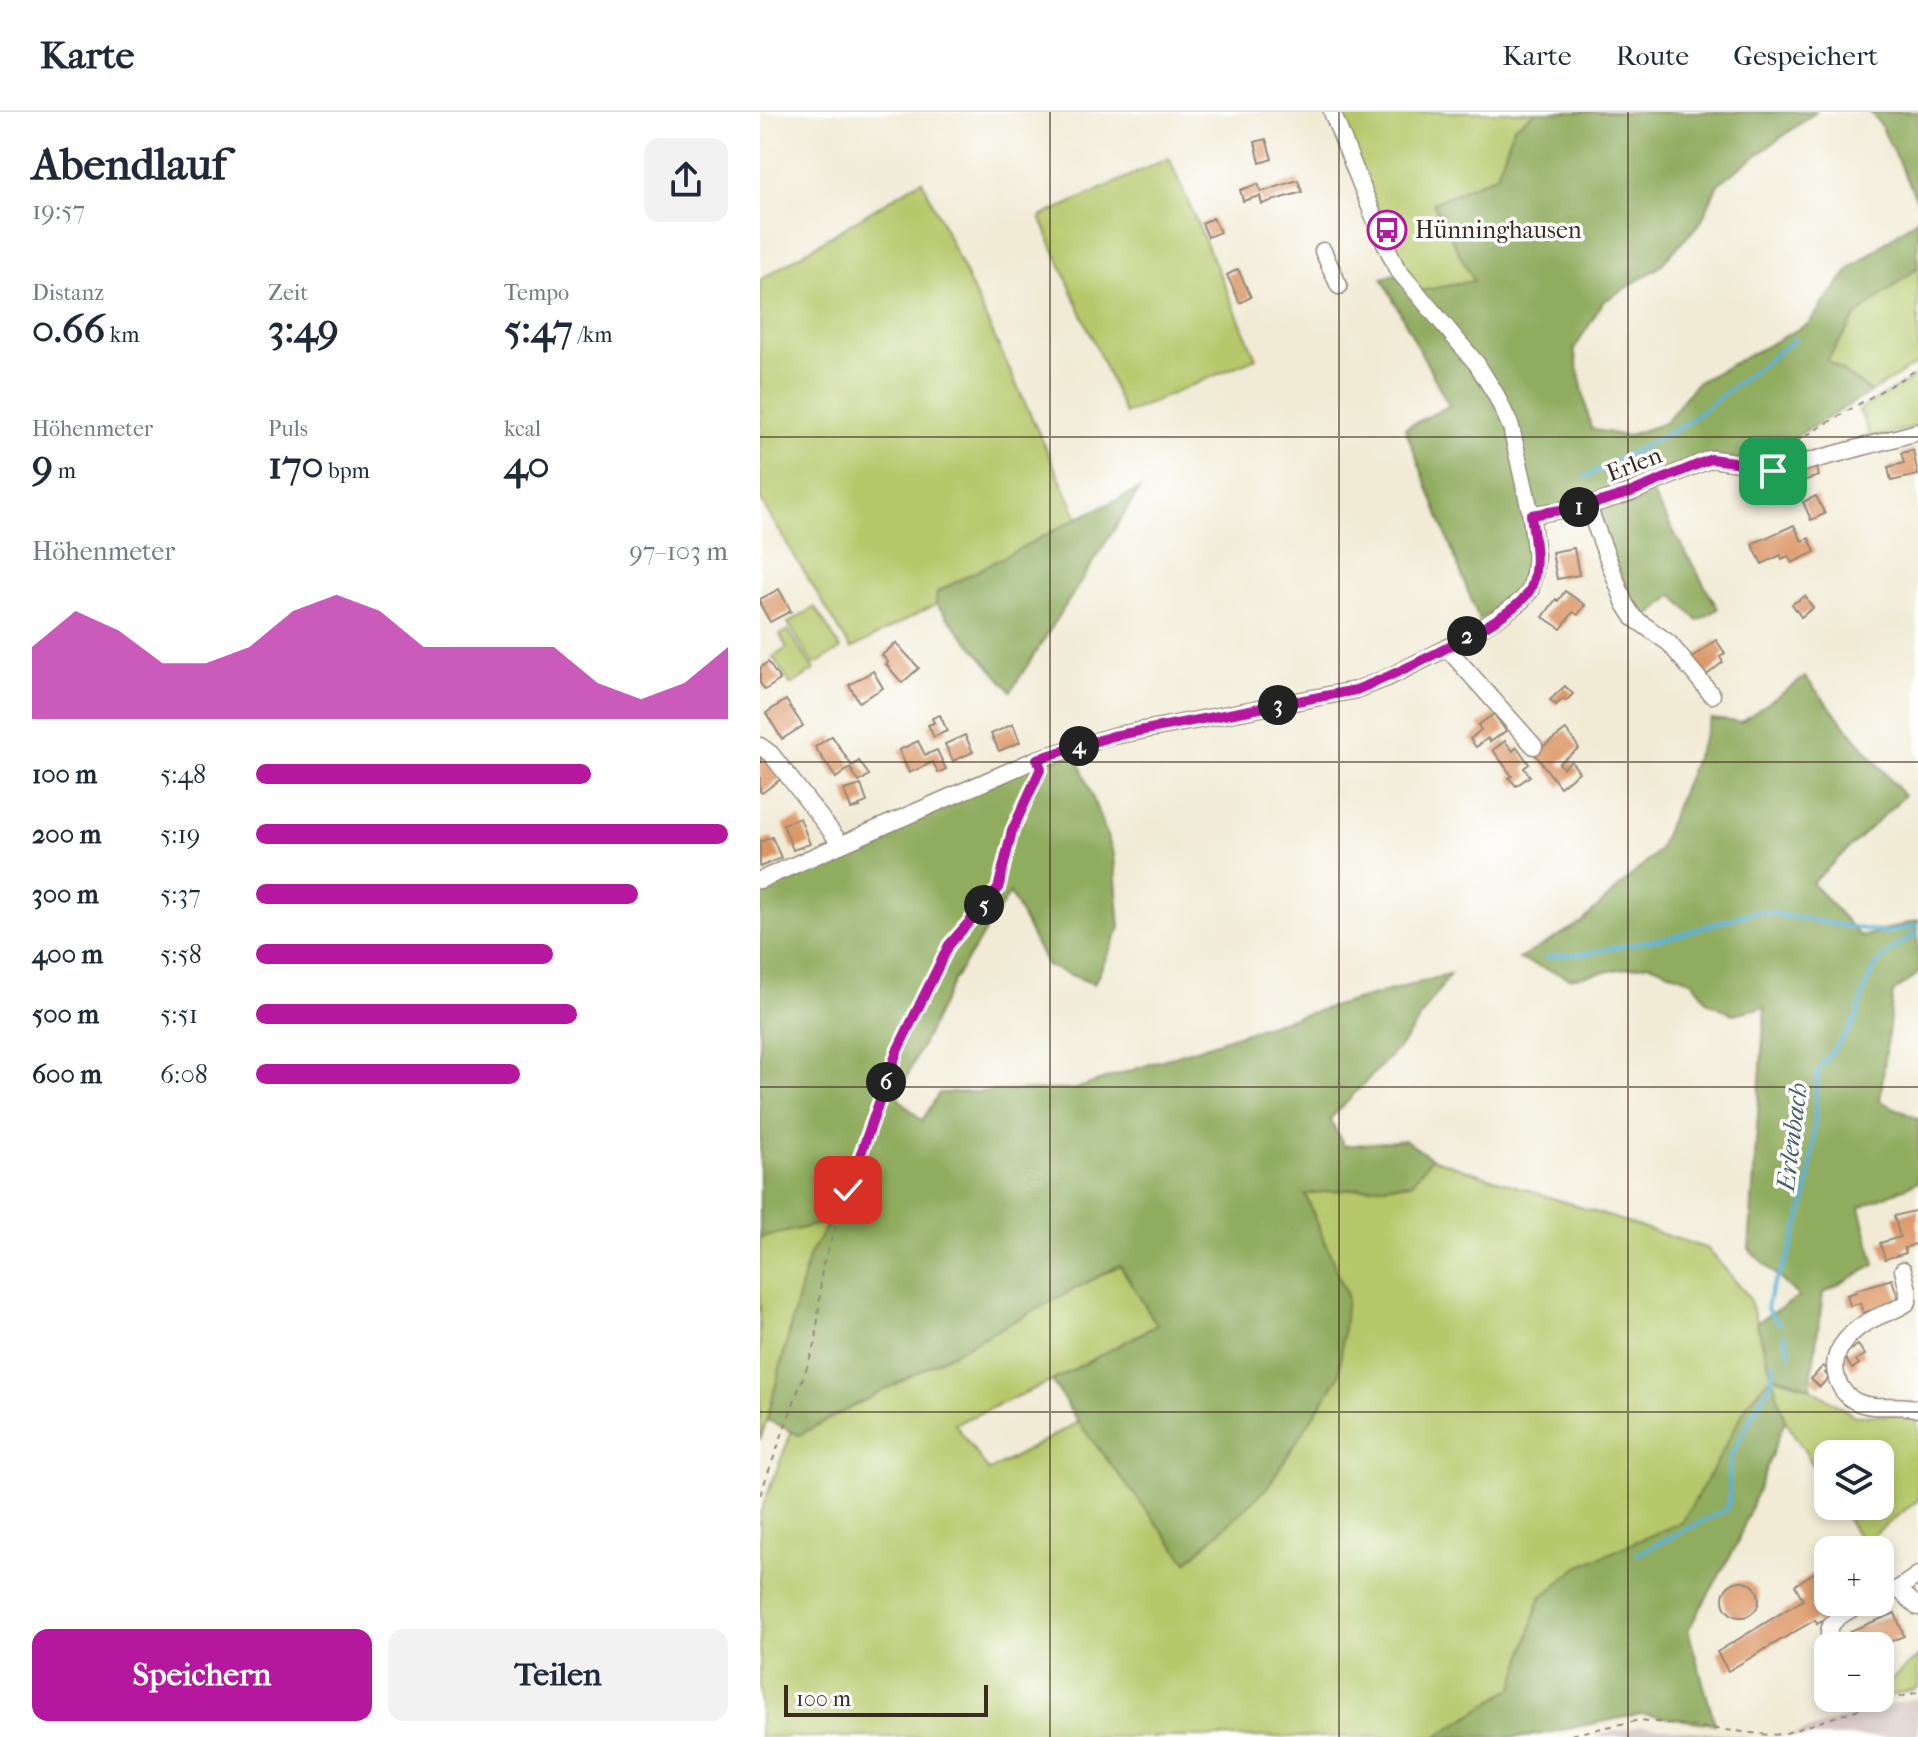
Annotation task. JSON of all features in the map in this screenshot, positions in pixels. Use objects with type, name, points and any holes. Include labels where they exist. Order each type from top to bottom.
[{"type":"street","points":[[760,880],[1037,759],[1113,736],[1356,690],[1447,648],[1505,613],[1530,591],[1536,556],[1531,515],[1511,427],[1477,364],[1397,269],[1332,112]]},
{"type":"street","points":[[1323,251],[1339,286]]},
{"type":"street","name":"Erlen","points":[[1531,515],[1588,506],[1629,493],[1711,459],[1773,471],[1918,432]]},
{"type":"street","points":[[1588,506],[1625,604],[1634,618],[1669,643],[1712,695]]},
{"type":"street","points":[[1447,648],[1534,746]]},
{"type":"street","points":[[760,746],[771,754],[841,844]]},
{"type":"street","points":[[1903,1270],[1908,1302],[1900,1309],[1857,1328],[1837,1351],[1834,1363],[1841,1387],[1857,1402],[1881,1406],[1908,1405],[1918,1409]]},
{"type":"street","points":[[1894,1590],[1918,1575]]},
{"type":"street","points":[[1898,1589],[1918,1607]]},
{"type":"street","points":[[1828,1632],[1831,1624],[1843,1616]]},
{"type":"path","points":[[1752,467],[1918,369]]},
{"type":"path","points":[[760,1495],[816,1342],[822,1267],[898,1049],[949,945],[998,889],[1012,831],[1041,768],[1037,759]]},
{"type":"path","points":[[1560,1737],[1640,1720],[1768,1736],[1918,1692]]},
{"type":"shaded area","points":[[1918,1697],[1918,1737],[1786,1737],[1864,1712],[1894,1712],[1894,1704]]},
{"type":"shaded area","points":[[1641,1726],[1756,1737],[1591,1737]]},
{"type":"green space","points":[[1338,112],[1536,112],[1514,127],[1497,175],[1433,203],[1474,281],[1422,291],[1392,245]]},
{"type":"green space","points":[[1536,112],[1816,112],[1718,184],[1701,222],[1658,268],[1603,302],[1574,350],[1591,429],[1626,436],[1665,423],[1696,383],[1808,324],[1850,269],[1918,218],[1918,267],[1857,315],[1827,360],[1871,392],[1753,462],[1712,456],[1579,504],[1524,514],[1529,560],[1526,585],[1512,600],[1479,620],[1405,428],[1449,406],[1382,278],[1395,274],[1409,293],[1474,281],[1433,203],[1497,175],[1514,127]]},
{"type":"green space","points":[[1870,112],[1918,112],[1918,202],[1881,126]]},
{"type":"green space","points":[[1169,158],[1256,358],[1125,414],[1040,217]]},
{"type":"green space","points":[[922,180],[1078,518],[938,592],[936,604],[851,649],[760,499],[760,280]]},
{"type":"green space","points":[[1918,267],[1918,363],[1871,392],[1827,360],[1857,315]]},
{"type":"green space","points":[[1918,375],[1918,426],[1871,438],[1859,410]]},
{"type":"green space","points":[[1140,489],[1011,691],[936,604],[937,592]]},
{"type":"green space","points":[[1650,490],[1718,609],[1698,621],[1673,595],[1644,621],[1637,615],[1594,509]]},
{"type":"green space","points":[[815,607],[841,649],[814,665],[788,623]]},
{"type":"green space","points":[[788,630],[814,670],[791,685],[773,657],[787,648],[780,635]]},
{"type":"green space","points":[[1805,677],[1904,796],[1812,883],[1861,937],[1918,920],[1918,974],[1893,992],[1880,1101],[1918,1119],[1918,1182],[1860,1207],[1875,1265],[1823,1293],[1810,1388],[1772,1376],[1757,1322],[1799,1297],[1749,1249],[1765,1007],[1733,1014],[1708,1002],[1692,981],[1650,964],[1570,978],[1519,959],[1582,922],[1658,851],[1711,719],[1741,722]]},
{"type":"green space","points":[[1076,753],[1114,855],[1120,928],[1094,984],[1047,966],[1010,893],[953,981],[897,1097],[922,1121],[939,1093],[1075,1089],[1277,1022],[1450,974],[1403,1043],[1330,1119],[1344,1146],[1405,1140],[1431,1158],[1412,1183],[1305,1194],[1347,1296],[1339,1376],[1266,1489],[1187,1562],[1078,1422],[1052,1381],[1157,1325],[1120,1265],[799,1435],[767,1420],[808,1258],[829,1222],[760,1238],[760,889],[1021,770]]},
{"type":"green space","points":[[1431,1158],[1708,1249],[1749,1297],[1772,1376],[1810,1388],[1855,1416],[1911,1414],[1918,1425],[1918,1500],[1894,1519],[1894,1440],[1814,1440],[1814,1467],[1785,1420],[1771,1376],[1682,1522],[1578,1567],[1540,1598],[1514,1687],[1436,1737],[760,1737],[760,1513],[792,1431],[799,1435],[1120,1265],[1157,1325],[1052,1381],[955,1424],[989,1471],[1078,1422],[1188,1562],[1347,1296],[1305,1193],[1412,1183]]},
{"type":"green space","points":[[830,1221],[808,1259],[760,1440],[760,1238]]},
{"type":"green space","points":[[1772,1376],[1785,1420],[1735,1548],[1688,1630],[1715,1724],[1641,1714],[1526,1737],[1436,1737],[1514,1687],[1540,1598],[1578,1567],[1682,1522],[1748,1403]]},
{"type":"green space","points":[[1847,1520],[1892,1520],[1872,1536],[1858,1536]]},
{"type":"green space","points":[[1918,1657],[1918,1688],[1894,1695],[1894,1677]]},
{"type":"building","points":[[1266,139],[1272,159],[1260,163],[1255,142]]},
{"type":"building","points":[[1298,180],[1302,192],[1262,204],[1260,196],[1243,201],[1240,190],[1258,184],[1261,192]]},
{"type":"building","points":[[1213,218],[1220,232],[1208,237],[1202,223]]},
{"type":"building","points":[[1238,269],[1251,297],[1240,303],[1227,275]]},
{"type":"building","points":[[1913,450],[1918,475],[1891,481],[1888,467],[1904,463],[1901,453]]},
{"type":"building","points":[[1816,466],[1819,476],[1799,482],[1796,472]]},
{"type":"building","points":[[1816,496],[1825,514],[1811,520],[1803,502]]},
{"type":"building","points":[[1794,525],[1802,541],[1809,538],[1815,552],[1792,563],[1788,556],[1782,559],[1781,555],[1762,564],[1752,544]]},
{"type":"building","points":[[1574,548],[1579,575],[1557,579],[1552,552]]},
{"type":"building","points":[[779,589],[791,611],[770,622],[760,599]]},
{"type":"building","points":[[1565,591],[1585,605],[1578,615],[1573,612],[1561,629],[1543,617]]},
{"type":"building","points":[[1805,596],[1813,608],[1801,617],[1792,604]]},
{"type":"building","points":[[1716,640],[1725,653],[1720,657],[1723,662],[1703,678],[1689,661]]},
{"type":"building","points":[[896,643],[919,668],[902,683],[882,655]]},
{"type":"building","points":[[768,662],[780,680],[765,690],[760,683],[760,668]]},
{"type":"building","points":[[873,671],[883,688],[859,702],[849,685]]},
{"type":"building","points":[[1565,686],[1573,694],[1556,705],[1550,700]]},
{"type":"building","points":[[786,700],[803,726],[782,739],[766,713]]},
{"type":"building","points":[[1494,714],[1506,731],[1476,747],[1470,739],[1481,730],[1478,725]]},
{"type":"building","points":[[940,715],[947,731],[934,737],[928,725],[934,723],[932,718]]},
{"type":"building","points":[[1013,724],[1020,742],[999,751],[991,734]]},
{"type":"building","points":[[1566,730],[1579,748],[1559,763],[1563,768],[1571,761],[1579,772],[1560,787],[1534,753]]},
{"type":"building","points":[[965,735],[973,752],[953,761],[945,744]]},
{"type":"building","points":[[832,736],[852,766],[859,761],[869,775],[859,782],[850,768],[836,778],[815,747]]},
{"type":"building","points":[[918,741],[925,755],[937,750],[946,769],[938,773],[933,762],[909,773],[899,750]]},
{"type":"building","points":[[1505,741],[1513,751],[1517,747],[1529,764],[1524,768],[1530,776],[1516,786],[1493,750]]},
{"type":"building","points":[[764,755],[781,779],[762,793],[760,758]]},
{"type":"building","points":[[861,785],[867,802],[851,809],[844,790]]},
{"type":"building","points":[[800,818],[810,844],[793,850],[783,824]]},
{"type":"building","points":[[772,837],[781,858],[760,867],[760,842]]},
{"type":"building","points":[[1918,1210],[1918,1243],[1904,1248],[1906,1253],[1885,1259],[1880,1243],[1900,1237],[1894,1216]]},
{"type":"building","points":[[1892,1279],[1899,1302],[1863,1313],[1860,1303],[1850,1306],[1847,1295]]},
{"type":"building","points":[[1858,1345],[1865,1355],[1856,1360],[1859,1364],[1852,1369],[1843,1355]]},
{"type":"building","points":[[1823,1366],[1828,1370],[1825,1373],[1829,1377],[1820,1387],[1811,1379]]},
{"type":"building","points":[[1814,1573],[1814,1616],[1831,1616],[1817,1624],[1815,1620],[1728,1671],[1717,1652],[1803,1600],[1795,1585]]},
{"type":"building","points":[[1741,1581],[1754,1586],[1759,1599],[1754,1612],[1741,1617],[1728,1612],[1723,1599],[1728,1586]]},
{"type":"building","points":[[1894,1613],[1904,1636],[1894,1640],[1894,1632],[1850,1632],[1894,1616]]},
{"type":"waterway","points":[[1585,477],[1684,425],[1795,339]]},
{"type":"waterway","points":[[1547,957],[1589,953],[1674,936],[1757,911],[1887,933],[1918,925]]},
{"type":"waterway","name":"Erlenbach","points":[[1779,1323],[1767,1309],[1771,1290],[1790,1252],[1806,1199],[1817,1074],[1853,1023],[1878,963],[1891,950],[1918,933]]},
{"type":"waterway","name":"Erlenbach","points":[[1784,1334],[1790,1354]]},
{"type":"waterway","points":[[1637,1554],[1727,1509],[1731,1457],[1771,1383],[1774,1363]]},
{"type":"place","name":"Hünninghausen","points":[[1387,230]]},
{"type":"route","points":[[848,1190],[898,1049],[915,1013],[949,945],[998,889],[1012,831],[1041,768],[1037,759],[1113,736],[1356,690],[1387,678],[1451,646],[1505,613],[1530,591],[1536,556],[1531,515],[1590,505],[1629,493],[1711,459],[1773,471]]}]
